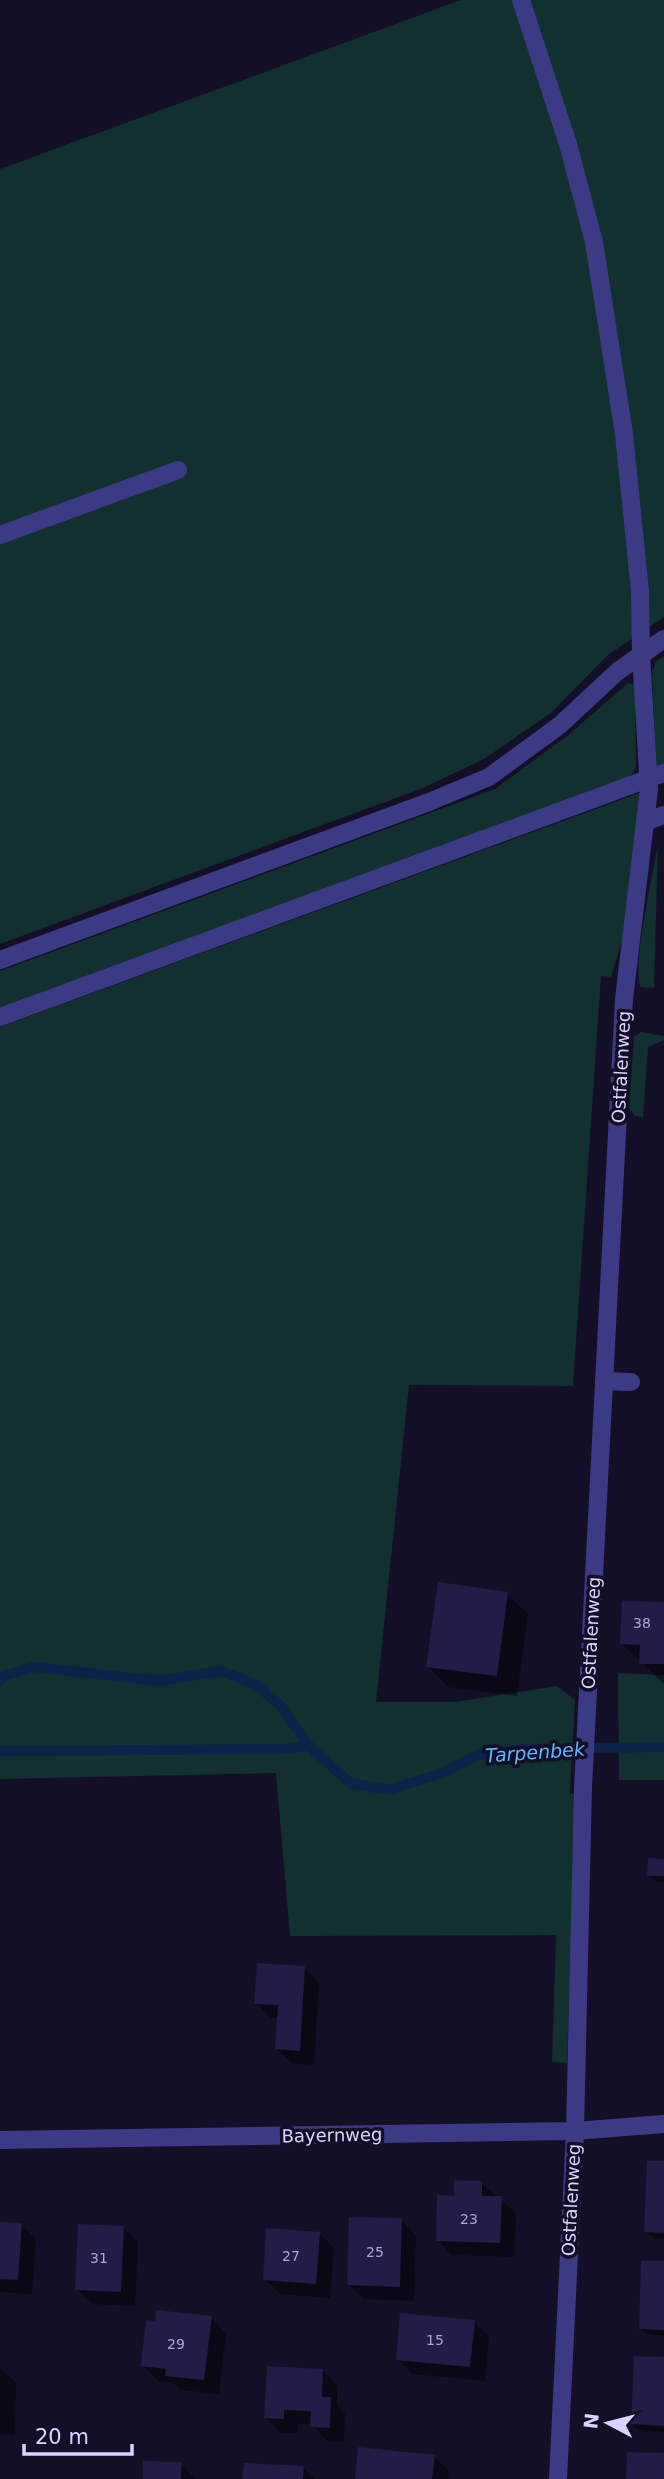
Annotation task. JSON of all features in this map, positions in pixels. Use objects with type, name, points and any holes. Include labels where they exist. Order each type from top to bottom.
[{"type":"street","name":"Ostfalenweg","points":[[521,0],[568,144],[594,242],[624,434],[640,591],[641,654],[654,780],[645,822],[624,999],[583,1787],[575,2131],[558,2479]]},
{"type":"street","points":[[0,535],[178,470]]},
{"type":"street","points":[[0,960],[429,802],[489,777],[560,725],[618,671],[664,639]]},
{"type":"street","points":[[0,1017],[654,780]]},
{"type":"street","points":[[645,822],[664,815]]},
{"type":"street","points":[[604,1381],[631,1382]]},
{"type":"street","name":"Bayernweg","points":[[0,2140],[575,2131],[664,2124]]},
{"type":"green space","points":[[461,0],[664,0],[664,617],[608,655],[551,713],[484,759],[423,788],[0,944],[0,169]]},
{"type":"green space","points":[[664,656],[664,768],[660,770],[656,765],[652,671],[656,662]]},
{"type":"green space","points":[[628,683],[635,685],[636,768],[629,779],[0,1011],[0,971],[495,789],[567,736]]},
{"type":"green space","points":[[642,792],[625,930],[611,977],[601,976],[573,1386],[409,1385],[376,1702],[455,1702],[557,1686],[575,1700],[570,1794],[576,1794],[567,2063],[552,2062],[556,1935],[290,1936],[276,1773],[0,1779],[0,1027]]},
{"type":"green space","points":[[658,844],[654,988],[641,987],[639,961]]},
{"type":"green space","points":[[641,1032],[664,1036],[664,1040],[648,1047],[643,1117],[635,1116],[629,1108],[634,1037]]},
{"type":"green space","points":[[618,1673],[664,1675],[664,1780],[619,1780]]},
{"type":"building","points":[[438,1582],[508,1592],[497,1676],[426,1667]]},
{"type":"building","points":[[622,1601],[664,1602],[664,1664],[639,1664],[640,1645],[620,1644]]},
{"type":"building","points":[[648,1858],[664,1859],[664,1876],[647,1876]]},
{"type":"building","points":[[257,1963],[305,1966],[300,2051],[275,2049],[278,2005],[254,2004]]},
{"type":"building","points":[[647,2161],[664,2161],[664,2233],[644,2232]]},
{"type":"building","points":[[454,2180],[482,2181],[482,2196],[502,2196],[500,2243],[436,2241],[437,2195],[454,2196]]},
{"type":"building","points":[[349,2217],[402,2218],[400,2287],[347,2285]]},
{"type":"building","points":[[0,2222],[22,2223],[18,2280],[0,2279]]},
{"type":"building","points":[[78,2224],[124,2226],[121,2292],[75,2290]]},
{"type":"building","points":[[266,2228],[320,2232],[316,2284],[263,2280]]},
{"type":"building","points":[[641,2261],[664,2261],[664,2330],[639,2329]]},
{"type":"building","points":[[156,2310],[212,2316],[204,2380],[165,2376],[166,2369],[141,2366],[146,2320],[155,2321]]},
{"type":"building","points":[[400,2313],[475,2320],[470,2367],[396,2360]]},
{"type":"building","points":[[634,2356],[664,2357],[664,2426],[631,2424]]},
{"type":"building","points":[[267,2366],[323,2369],[322,2397],[331,2397],[330,2428],[310,2427],[311,2411],[284,2410],[284,2419],[264,2418]]},
{"type":"building","points":[[358,2447],[435,2455],[432,2479],[355,2479]]},
{"type":"building","points":[[627,2452],[664,2453],[664,2479],[626,2479]]},
{"type":"building","points":[[143,2461],[182,2462],[181,2479],[143,2479]]},
{"type":"building","points":[[244,2463],[304,2466],[303,2479],[242,2479]]},
{"type":"waterway","name":"Tarpenbek","points":[[0,1681],[4,1676],[34,1667],[161,1681],[220,1671],[255,1684],[281,1706],[308,1745],[350,1783],[387,1790],[440,1774],[477,1755],[522,1749],[664,1747]]},
{"type":"waterway","points":[[0,1751],[289,1749],[308,1745]]}]
